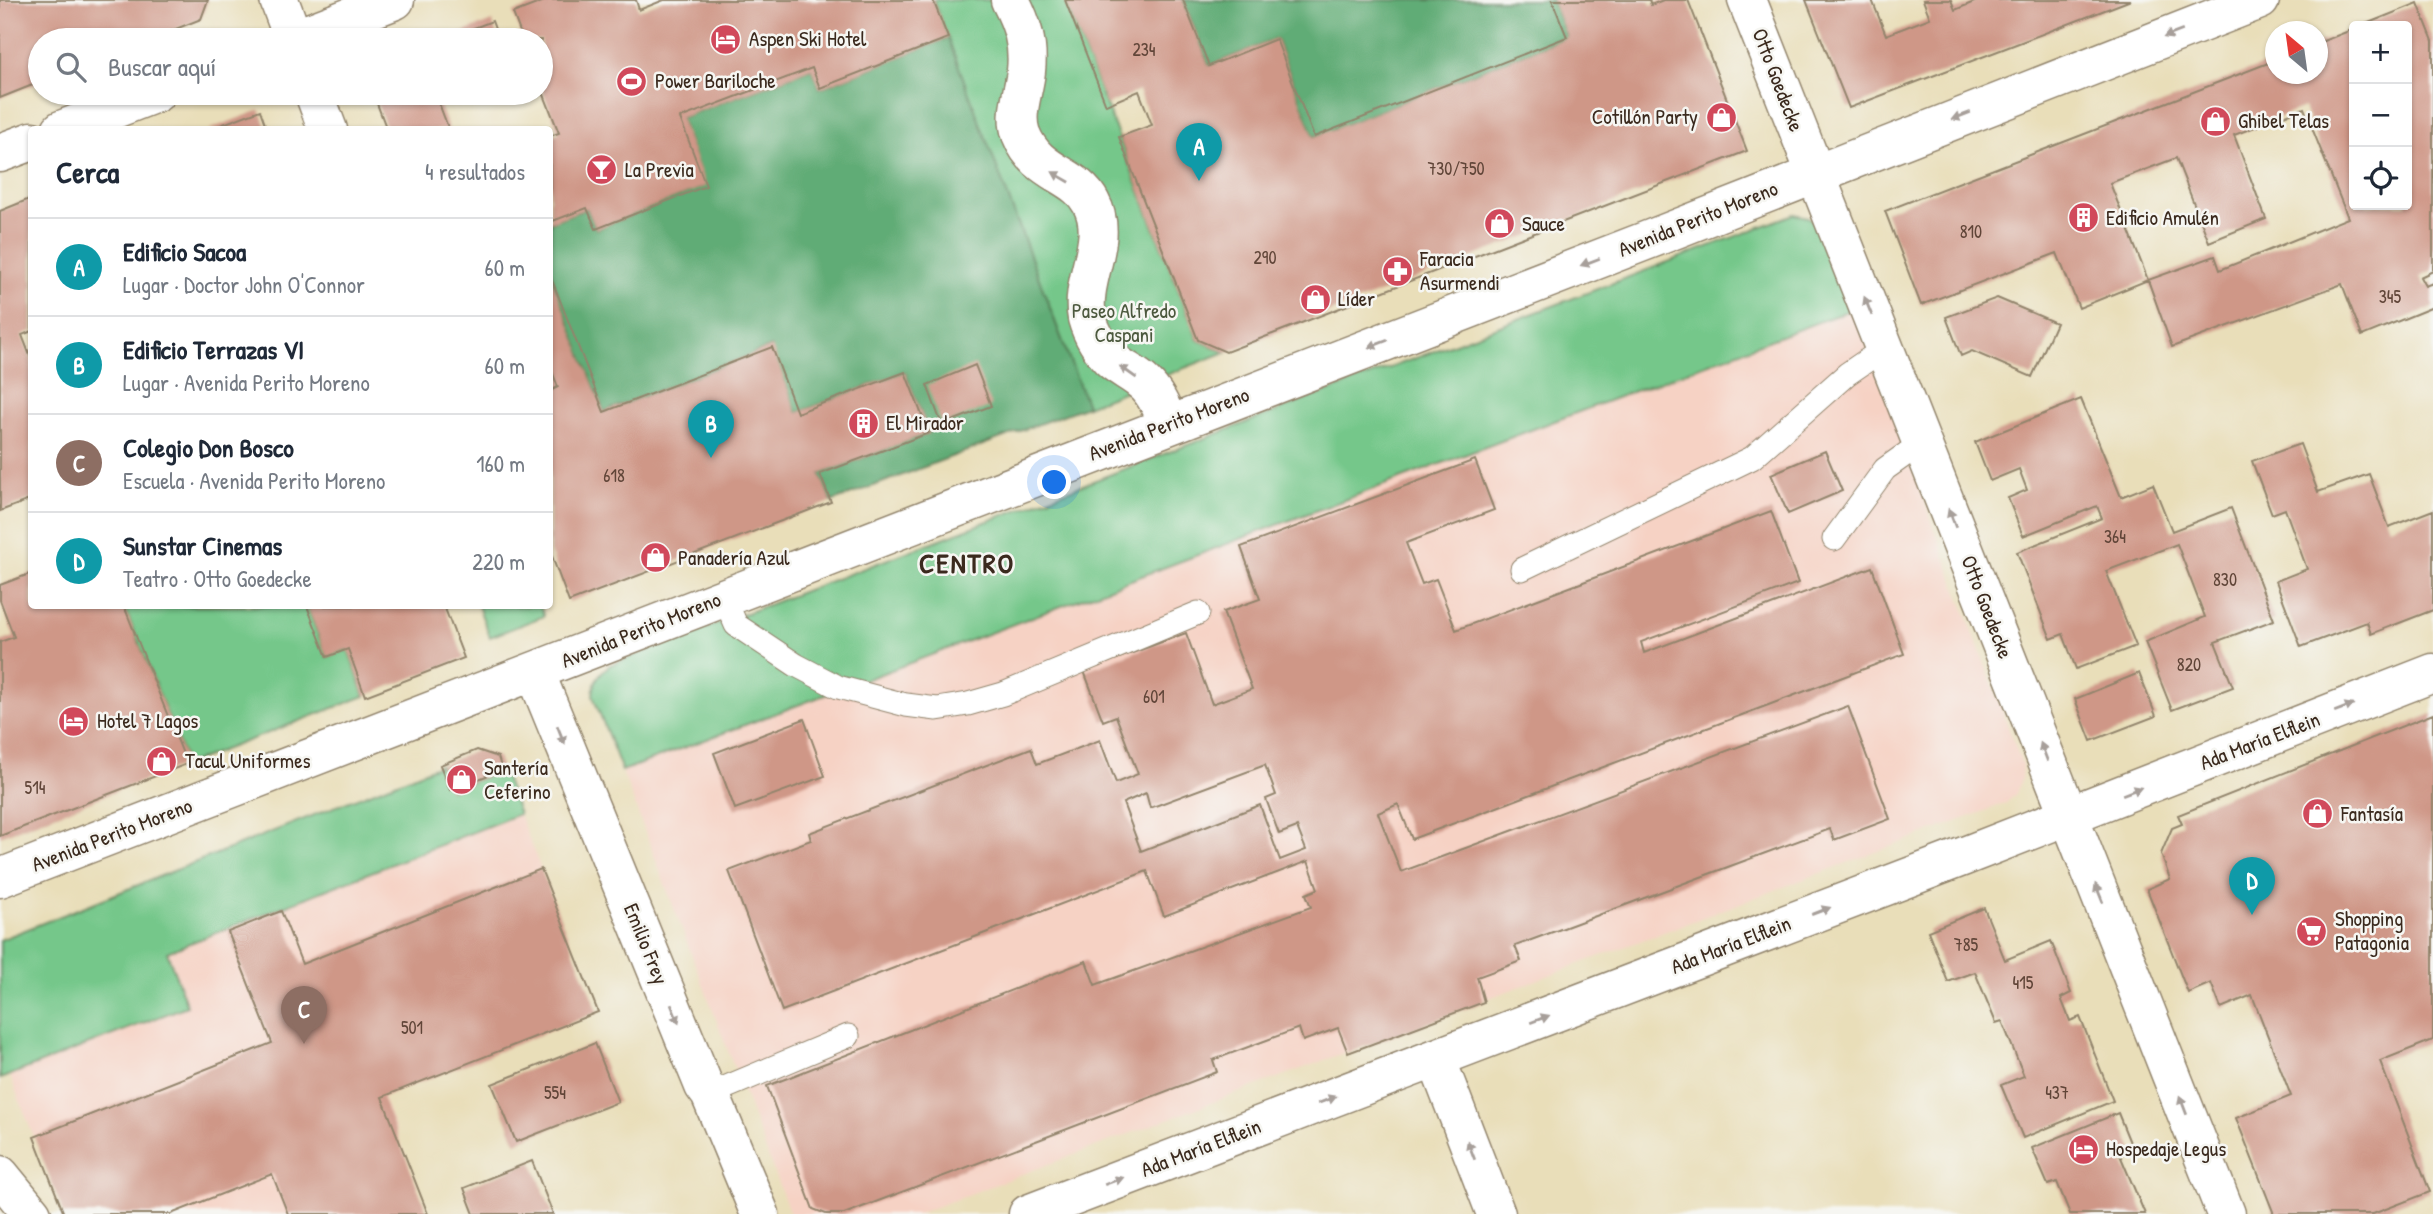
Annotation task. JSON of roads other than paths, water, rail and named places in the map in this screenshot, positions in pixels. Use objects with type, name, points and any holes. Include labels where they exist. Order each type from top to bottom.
[{"type":"street","points":[[279,0],[289,28]]},
{"type":"street","points":[[324,28],[395,0]]},
{"type":"street","points":[[1010,0],[1020,18],[1026,42],[1020,131],[1031,154],[1049,170],[1076,186],[1091,201],[1098,221],[1097,242],[1086,297],[1087,317],[1096,341],[1112,361],[1145,383],[1169,424]]},
{"type":"street","name":"Otto Goedecke","points":[[1747,0],[2226,1214]]},
{"type":"street","name":"Avenida Perito Moreno","points":[[0,878],[2260,0]]},
{"type":"street","points":[[71,126],[125,105]]},
{"type":"street","points":[[319,105],[326,126]]},
{"type":"street","points":[[0,153],[28,142]]},
{"type":"street","name":"Emilio Frey","points":[[535,672],[704,1086],[710,1094],[760,1214]]},
{"type":"street","name":"Ada María Elflein","points":[[1028,1214],[2069,816],[2433,673]]},
{"type":"street","points":[[1436,1058],[1496,1214]]},
{"type":"street","points":[[0,1175],[32,1214]]},
{"type":"lane","points":[[1522,569],[1752,458],[1847,374],[1885,348]]},
{"type":"lane","points":[[1835,539],[1885,469],[1923,442]]},
{"type":"lane","points":[[724,597],[736,625],[796,665],[838,687],[906,705],[937,709],[1003,694],[1198,613]]},
{"type":"lane","points":[[710,1094],[848,1036]]},
{"type":"place","name":"Aspen Ski Hotel","points":[[726,39]]},
{"type":"place","name":"Power Bariloche","points":[[632,81]]},
{"type":"place","name":"Cotillón Party","points":[[1721,117]]},
{"type":"place","name":"Ghibel Telas","points":[[2215,121]]},
{"type":"place","name":"La Previa","points":[[602,170]]},
{"type":"place","name":"Edificio Sacoa","points":[[1199,181]]},
{"type":"place","name":"Edificio Amulén","points":[[2083,218]]},
{"type":"place","name":"Sauce","points":[[1499,224]]},
{"type":"place","name":"Faracia Asurmendi","points":[[1397,271]]},
{"type":"place","name":"Líder","points":[[1315,299]]},
{"type":"place","name":"El Mirador","points":[[863,423]]},
{"type":"place","name":"Edificio Terrazas VI","points":[[711,458]]},
{"type":"place","name":"Panadería Azul","points":[[655,558]]},
{"type":"place","name":"Hotel 7 Lagos","points":[[74,721]]},
{"type":"place","name":"Tacul Uniformes","points":[[162,761]]},
{"type":"place","name":"Santería Ceferino","points":[[461,780]]},
{"type":"place","name":"Fantasía","points":[[2318,814]]},
{"type":"place","name":"Sunstar Cinemas","points":[[2252,915]]},
{"type":"place","name":"Shopping Patagonia","points":[[2312,931]]},
{"type":"place","name":"Colegio Don Bosco","points":[[304,1044]]},
{"type":"place","name":"Hospedaje Legus","points":[[2083,1149]]},
{"type":"district","name":"CENTRO","points":[[967,563]]},
{"type":"park label","name":"Paseo Alfredo Caspani","points":[[1124,323]]}]
